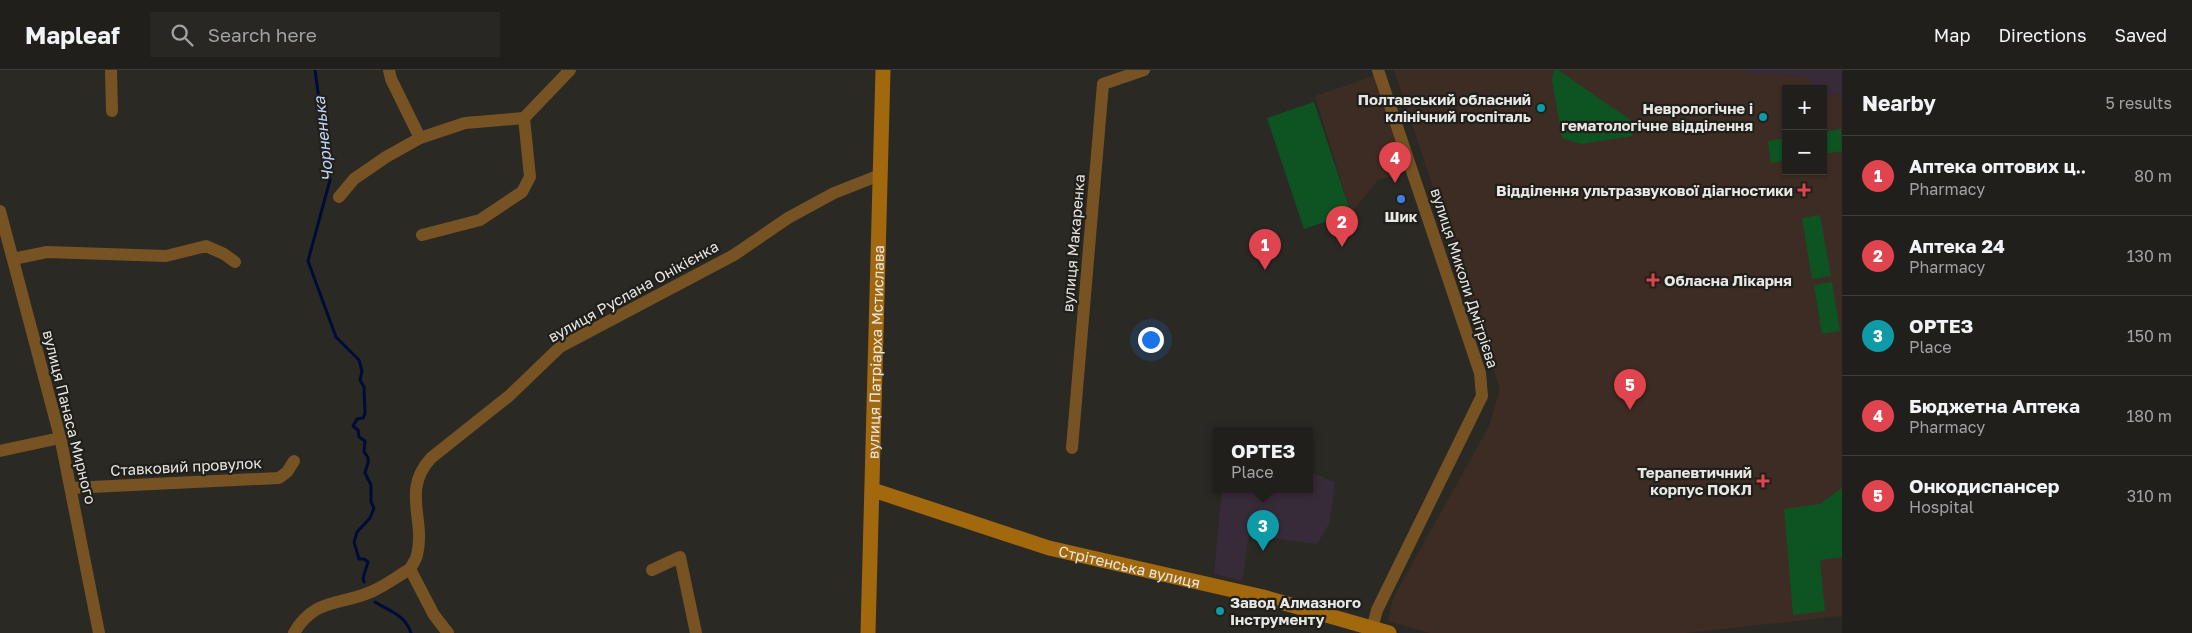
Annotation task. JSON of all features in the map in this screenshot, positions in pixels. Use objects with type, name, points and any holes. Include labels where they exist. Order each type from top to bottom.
[{"type":"main road","name":"вулиця Патріарха Мстислава","points":[[868,633],[883,70]]},
{"type":"main road","name":"Стрітенська вулиця","points":[[873,490],[1049,548],[1263,597],[1372,631],[1389,633]]},
{"type":"street","points":[[111,70],[112,111]]},
{"type":"street","points":[[389,70],[391,79],[420,138]]},
{"type":"street","points":[[339,197],[354,178],[420,138],[465,123],[524,118],[570,70]]},
{"type":"street","name":"вулиця Макаренка","points":[[1072,448],[1103,84],[1144,70]]},
{"type":"street","name":"вулиця Миколи Дмітрієва","points":[[1372,631],[1377,610],[1482,396],[1482,385],[1477,363],[1378,70]]},
{"type":"street","points":[[422,235],[480,220],[522,192],[530,177],[524,118]]},
{"type":"street","name":"вулиця Руслана Онікієнка","points":[[410,569],[417,556],[418,539],[414,495],[417,478],[422,468],[431,458],[509,396],[551,353],[734,255],[788,218],[834,193],[880,175]]},
{"type":"street","name":"вулиця Панаса Мирного","points":[[0,211],[60,438],[99,633]]},
{"type":"street","points":[[13,259],[47,252],[166,256],[206,246],[224,254],[235,262]]},
{"type":"street","points":[[0,451],[60,438]]},
{"type":"street","name":"Ставковий провулок","points":[[71,488],[279,478],[287,472],[294,461]]},
{"type":"street","points":[[652,570],[680,557],[696,633]]},
{"type":"street","points":[[294,633],[301,621],[313,610],[373,591],[410,569],[434,615],[448,633]]},
{"type":"shaded area","name":"Обласна Лікарня","points":[[1394,70],[1745,70],[1746,74],[1808,76],[1810,85],[1782,85],[1782,175],[1827,175],[1827,96],[1839,94],[1842,106],[1842,616],[1686,633],[1430,633],[1388,621],[1393,598],[1489,426],[1500,389]]},
{"type":"shaded area","points":[[1745,70],[1842,70],[1842,106],[1839,94],[1827,96],[1827,85],[1810,85],[1807,76],[1745,74]]},
{"type":"shaded area","points":[[1379,74],[1412,169],[1378,180],[1351,213],[1315,96]]},
{"type":"shaded area","points":[[1313,474],[1335,482],[1329,524],[1317,544],[1249,535],[1242,581],[1214,574],[1222,493],[1313,493]]},
{"type":"green space","points":[[1554,70],[1558,70],[1635,123],[1632,136],[1581,144],[1562,138],[1552,80]]},
{"type":"green space","points":[[1314,102],[1351,213],[1304,229],[1267,118]]},
{"type":"green space","points":[[1841,129],[1842,151],[1827,153],[1827,131]]},
{"type":"green space","points":[[1782,139],[1782,161],[1771,163],[1768,141]]},
{"type":"green space","points":[[1820,215],[1831,276],[1812,279],[1802,218]]},
{"type":"green space","points":[[1832,282],[1840,331],[1822,334],[1814,285]]},
{"type":"green space","points":[[1842,488],[1842,557],[1820,560],[1825,611],[1793,615],[1784,509],[1820,504]]},
{"type":"waterway","name":"Чорненька","points":[[315,70],[330,180],[308,261],[336,337],[359,360],[362,371],[360,380],[364,387],[365,414],[363,418],[357,419],[353,426],[358,430],[359,437],[365,441],[364,452],[368,460],[365,473],[371,485],[371,502],[374,508],[370,518],[357,532],[354,542],[359,559],[364,559],[368,562],[363,578],[364,582]]},
{"type":"waterway","name":"Чорненька","points":[[375,602],[401,618],[411,633]]},
{"type":"place","name":"Полтавський обласний клінічний госпіталь","points":[[1541,108]]},
{"type":"place","name":"Неврологічне і гематологічне відділення","points":[[1763,117]]},
{"type":"place","name":"Бюджетна Аптека","points":[[1395,183]]},
{"type":"place","name":"Відділення ультразвукової діагностики","points":[[1804,190]]},
{"type":"place","name":"Шик","points":[[1401,199]]},
{"type":"place","name":"Аптека 24","points":[[1342,247]]},
{"type":"place","name":"Аптека оптових ц‥","points":[[1265,270]]},
{"type":"place","name":"Обласна Лікарня","points":[[1653,280]]},
{"type":"place","name":"Онкодиспансер","points":[[1630,410]]},
{"type":"place","name":"Терапевтичний корпус ПОКЛ","points":[[1763,481]]},
{"type":"place","name":"ОРТЕЗ","points":[[1263,551]]},
{"type":"place","name":"Завод Алмазного Інструменту","points":[[1220,611]]}]
